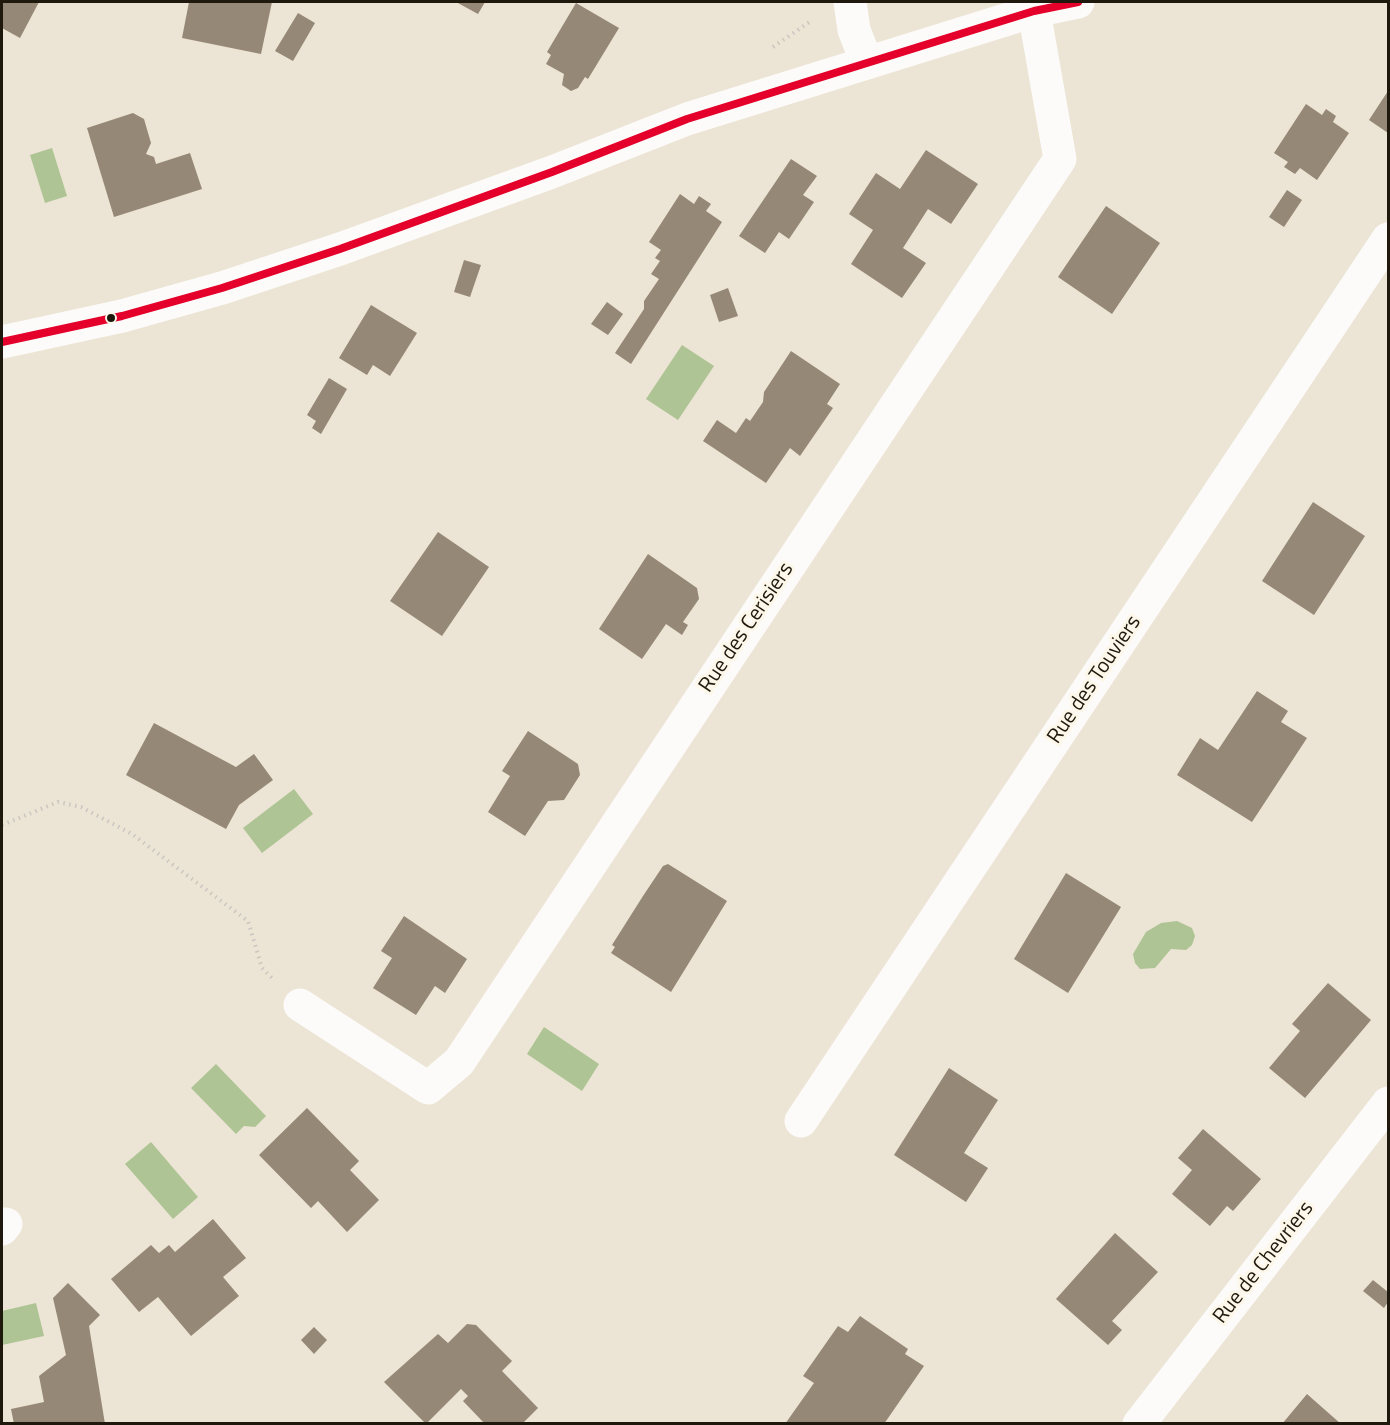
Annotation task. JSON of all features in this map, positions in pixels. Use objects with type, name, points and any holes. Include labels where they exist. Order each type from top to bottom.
[{"type":"street","points":[[850,2],[854,30],[867,63]]},
{"type":"street","points":[[2,342],[122,316],[222,288],[485,196],[687,119],[1034,11],[1078,2]]},
{"type":"street","name":"Rue des Cerisiers","points":[[300,1005],[428,1088],[459,1062],[1060,159],[1034,11]]},
{"type":"street","name":"Rue des Touviers","points":[[801,1121],[1389,239]]},
{"type":"street","name":"Rue de Chevriers","points":[[1140,1424],[1389,1103]]},
{"type":"path","points":[[2,825],[58,802],[81,807],[132,834],[248,921],[262,968],[300,1005]]},
{"type":"shaded area","points":[[52,148],[67,196],[45,203],[30,155]]},
{"type":"shaded area","points":[[682,345],[714,366],[678,420],[646,399]]},
{"type":"shaded area","points":[[294,789],[313,814],[262,853],[243,828]]},
{"type":"shaded area","points":[[1177,921],[1192,928],[1195,936],[1192,945],[1186,950],[1171,949],[1155,968],[1140,969],[1135,963],[1133,954],[1146,932],[1161,923]]},
{"type":"shaded area","points":[[544,1027],[599,1064],[582,1091],[527,1054]]},
{"type":"shaded area","points":[[216,1064],[266,1116],[255,1127],[244,1126],[236,1134],[191,1088]]},
{"type":"shaded area","points":[[151,1142],[198,1197],[173,1219],[125,1164]]},
{"type":"shaded area","points":[[36,1303],[44,1336],[2,1345],[2,1311]]},
{"type":"building","points":[[2,2],[39,2],[20,38],[2,28]]},
{"type":"building","points":[[189,2],[272,2],[261,54],[182,38]]},
{"type":"building","points":[[456,2],[485,2],[478,14]]},
{"type":"building","points":[[576,3],[619,28],[588,79],[585,77],[578,88],[571,91],[562,85],[564,74],[546,64],[551,55],[547,52]]},
{"type":"building","points":[[298,13],[315,23],[293,61],[275,51]]},
{"type":"building","points":[[1388,91],[1388,133],[1369,120]]},
{"type":"building","points":[[1306,104],[1322,115],[1326,109],[1336,116],[1333,122],[1349,133],[1317,180],[1300,168],[1295,174],[1284,167],[1288,162],[1274,153]]},
{"type":"building","points":[[133,113],[144,119],[151,143],[146,154],[154,157],[156,164],[190,153],[202,189],[114,217],[87,128]]},
{"type":"building","points":[[926,150],[978,184],[951,224],[928,209],[903,248],[926,263],[902,298],[851,264],[873,230],[849,214],[876,173],[900,189]]},
{"type":"building","points":[[791,159],[817,176],[803,195],[814,202],[789,239],[779,232],[765,253],[739,236]]},
{"type":"building","points":[[1287,190],[1302,200],[1284,227],[1269,217]]},
{"type":"building","points":[[680,194],[694,204],[699,196],[711,204],[706,211],[722,222],[631,364],[615,353],[644,309],[644,301],[659,279],[651,274],[660,261],[655,258],[661,250],[649,242]]},
{"type":"building","points":[[1106,206],[1160,243],[1112,314],[1058,277]]},
{"type":"building","points":[[464,260],[481,265],[470,297],[454,292]]},
{"type":"building","points":[[728,288],[738,316],[719,322],[710,295]]},
{"type":"building","points":[[607,302],[623,314],[608,335],[591,324]]},
{"type":"building","points":[[371,305],[417,333],[390,376],[373,365],[367,375],[339,358]]},
{"type":"building","points":[[791,351],[840,384],[827,404],[833,408],[800,456],[790,448],[766,483],[703,441],[717,420],[736,433],[746,418],[750,421],[763,402],[764,392]]},
{"type":"building","points":[[329,378],[347,389],[321,434],[312,428],[316,421],[307,415]]},
{"type":"building","points":[[1313,502],[1365,536],[1314,615],[1262,581]]},
{"type":"building","points":[[438,532],[489,567],[442,636],[390,601]]},
{"type":"building","points":[[648,554],[697,588],[699,599],[683,622],[688,625],[682,635],[666,624],[642,659],[599,629]]},
{"type":"building","points":[[1257,691],[1288,711],[1281,722],[1307,738],[1252,822],[1177,775],[1200,738],[1218,750]]},
{"type":"building","points":[[154,723],[236,767],[254,754],[273,780],[239,805],[226,829],[126,775]]},
{"type":"building","points":[[528,731],[578,764],[580,775],[564,800],[548,801],[525,836],[488,812],[510,776],[502,771]]},
{"type":"building","points":[[668,864],[727,901],[671,992],[611,953],[615,947],[612,945],[643,896],[663,866]]},
{"type":"building","points":[[1066,873],[1121,907],[1068,993],[1014,959]]},
{"type":"building","points":[[404,916],[467,959],[445,993],[435,986],[416,1015],[373,988],[392,958],[381,951]]},
{"type":"building","points":[[1328,983],[1371,1020],[1305,1098],[1269,1068],[1300,1031],[1292,1024]]},
{"type":"building","points":[[949,1068],[998,1100],[964,1153],[988,1168],[966,1202],[894,1155]]},
{"type":"building","points":[[307,1108],[359,1161],[350,1170],[379,1200],[347,1232],[318,1201],[311,1208],[259,1155]]},
{"type":"building","points":[[1203,1129],[1261,1179],[1233,1211],[1227,1206],[1210,1226],[1172,1194],[1192,1170],[1178,1158]]},
{"type":"building","points":[[213,1219],[246,1258],[223,1277],[239,1296],[191,1336],[158,1297],[139,1312],[111,1279],[151,1245],[159,1253],[169,1245],[175,1252]]},
{"type":"building","points":[[1115,1233],[1158,1272],[1112,1321],[1122,1330],[1108,1345],[1056,1299]]},
{"type":"building","points":[[1373,1280],[1388,1292],[1388,1302],[1384,1308],[1363,1291]]},
{"type":"building","points":[[68,1283],[100,1315],[89,1326],[105,1424],[14,1424],[11,1409],[44,1402],[39,1376],[66,1355],[53,1298]]},
{"type":"building","points":[[860,1316],[908,1349],[905,1354],[924,1366],[884,1424],[785,1424],[814,1383],[803,1376],[838,1326],[848,1332]]},
{"type":"building","points":[[467,1324],[476,1325],[512,1361],[502,1371],[538,1408],[522,1424],[485,1424],[463,1401],[468,1396],[461,1389],[426,1424],[384,1382],[438,1334],[448,1343]]},
{"type":"building","points":[[314,1327],[327,1340],[314,1354],[301,1340]]},
{"type":"building","points":[[1307,1394],[1341,1424],[1282,1424]]},
{"type":"transit line","points":[[2,342],[122,316],[222,288],[340,249],[552,172],[687,119],[1034,11],[1078,2]]}]
